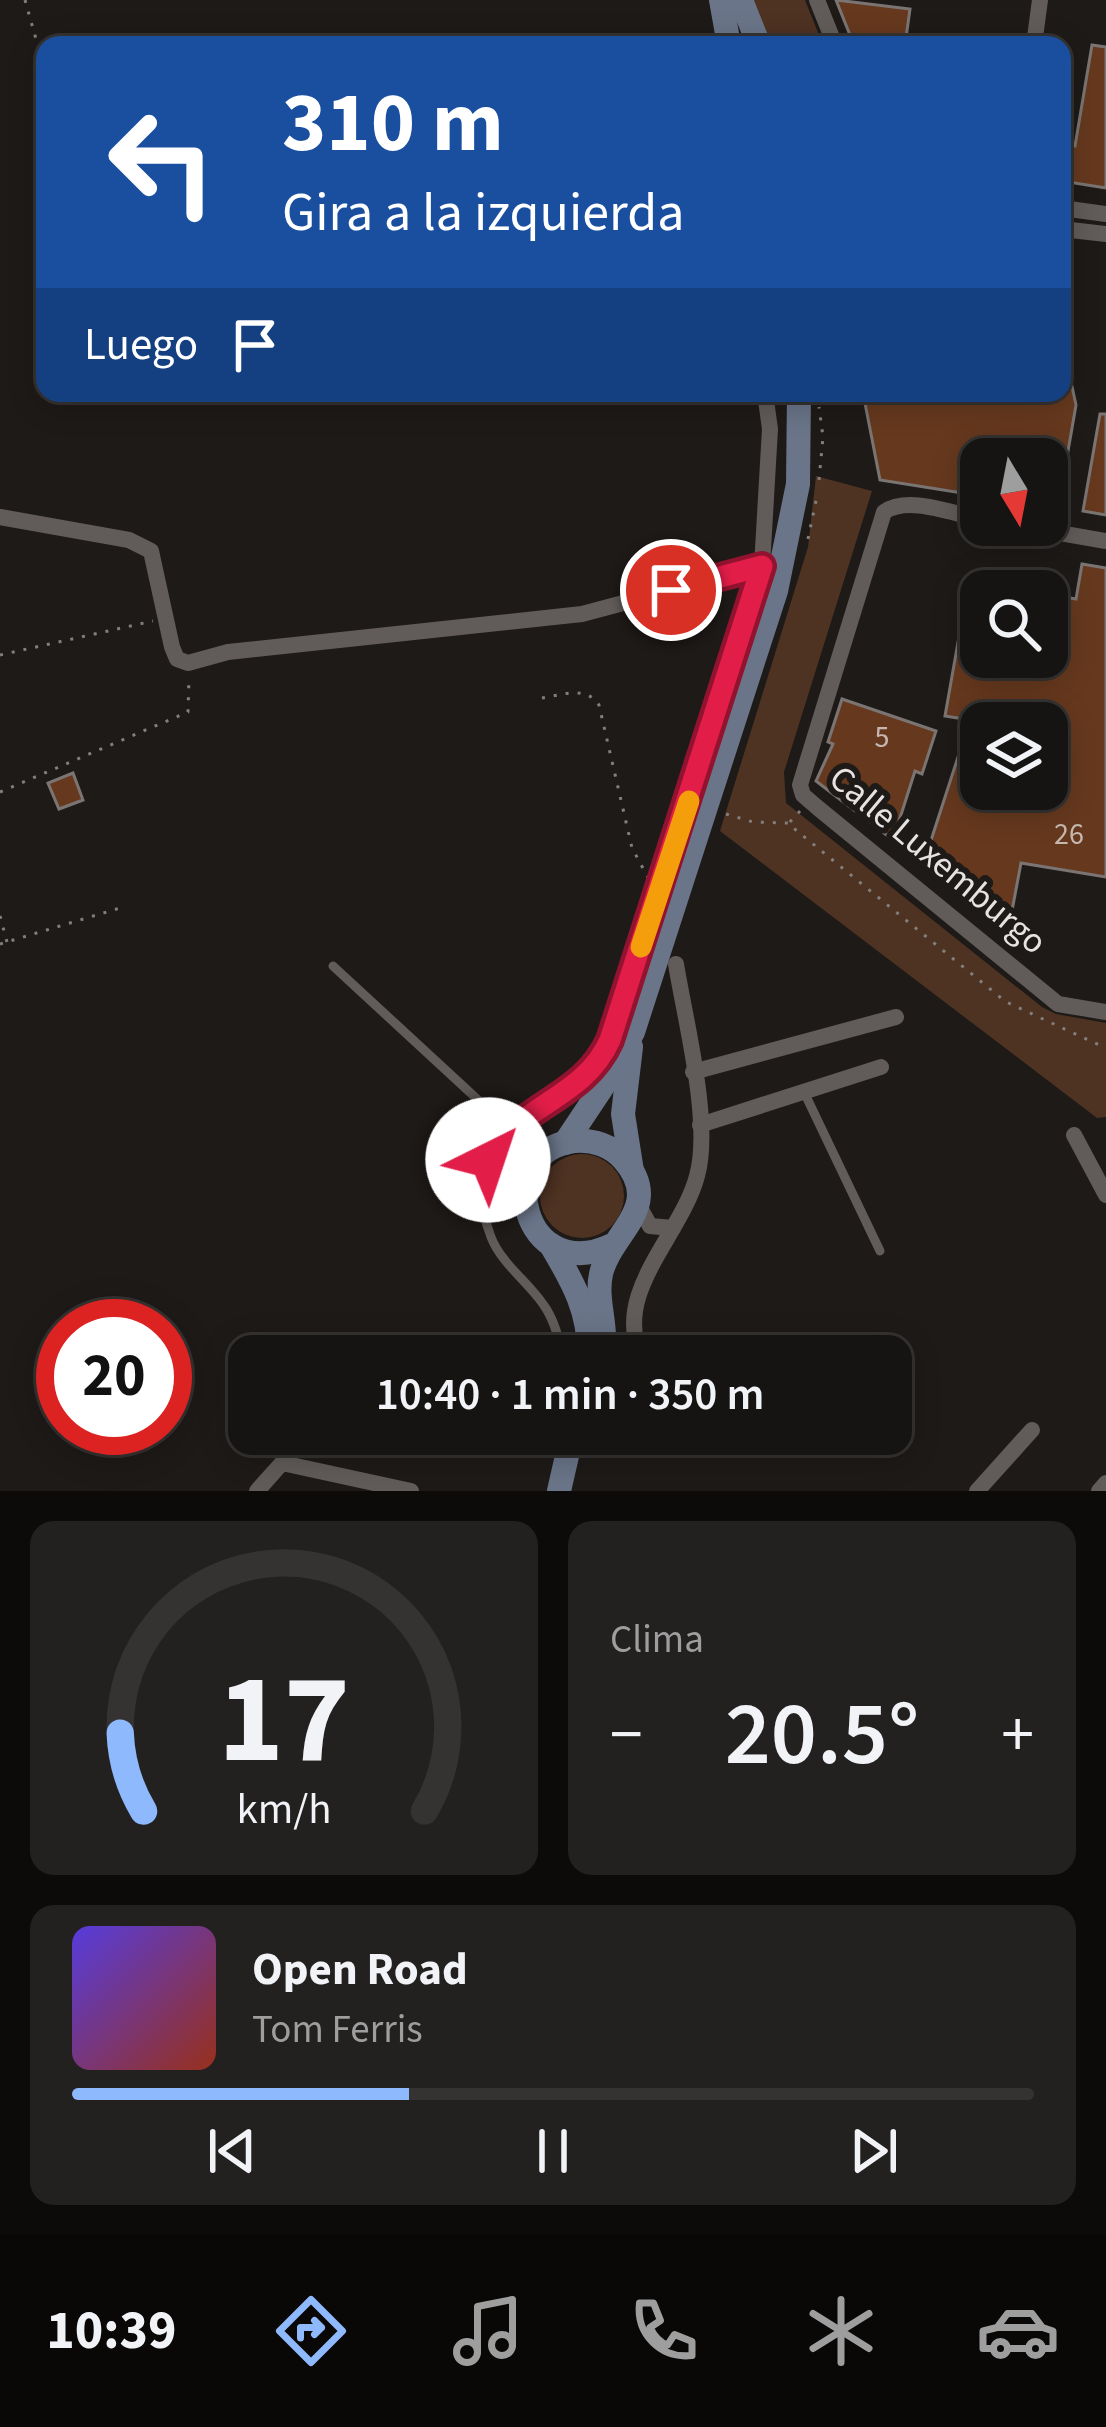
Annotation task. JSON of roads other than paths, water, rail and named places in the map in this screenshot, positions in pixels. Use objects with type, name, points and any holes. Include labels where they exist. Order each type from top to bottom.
[{"type":"main road","points":[[721,0],[727,36]]},
{"type":"main road","points":[[741,0],[755,36]]},
{"type":"main road","points":[[589,1335],[581,1300],[526,1210],[528,1178],[535,1165],[561,1145],[611,1075],[633,1032],[776,591],[792,525],[808,402]]},
{"type":"main road","points":[[604,1335],[599,1282],[638,1204],[623,1114],[633,1032]]},
{"type":"main road","points":[[561,1145],[585,1141],[603,1145],[620,1155],[632,1171]]},
{"type":"main road","points":[[551,1245],[575,1254],[617,1241]]},
{"type":"main road","points":[[560,1491],[568,1455]]},
{"type":"street","points":[[817,0],[831,36]]},
{"type":"street","points":[[1035,36],[1040,0]]},
{"type":"street","points":[[1071,209],[1106,214]]},
{"type":"street","points":[[1071,230],[1106,235]]},
{"type":"street","points":[[0,517],[144,546],[154,562],[177,659],[188,663],[228,652],[582,614],[762,566],[770,429],[766,402]]},
{"type":"street","name":"Calle Luxemburgo","points":[[960,515],[892,506],[879,522],[800,785],[811,802],[1058,1004],[1106,1012]]},
{"type":"street","points":[[1068,534],[1106,541]]},
{"type":"street","points":[[636,1335],[632,1321],[638,1296],[696,1181],[700,1125],[676,964]]},
{"type":"street","points":[[693,1072],[896,1017]]},
{"type":"street","points":[[700,1125],[881,1067]]},
{"type":"street","points":[[1074,1136],[1106,1195]]},
{"type":"street","points":[[638,1204],[650,1226],[673,1228]]},
{"type":"street","points":[[617,1241],[651,1238],[660,1252]]},
{"type":"street","points":[[977,1491],[1032,1430]]},
{"type":"street","points":[[257,1491],[282,1463],[408,1491]]},
{"type":"street","points":[[1099,1491],[1106,1483]]},
{"type":"lane","points":[[556,1335],[546,1307],[493,1243],[482,1184],[488,1160],[512,1131],[579,1084],[603,1056],[762,566]]},
{"type":"lane","points":[[333,966],[512,1131],[561,1145]]},
{"type":"lane","points":[[804,1092],[880,1251]]},
{"type":"lane","points":[[512,1131],[528,1178]]}]
